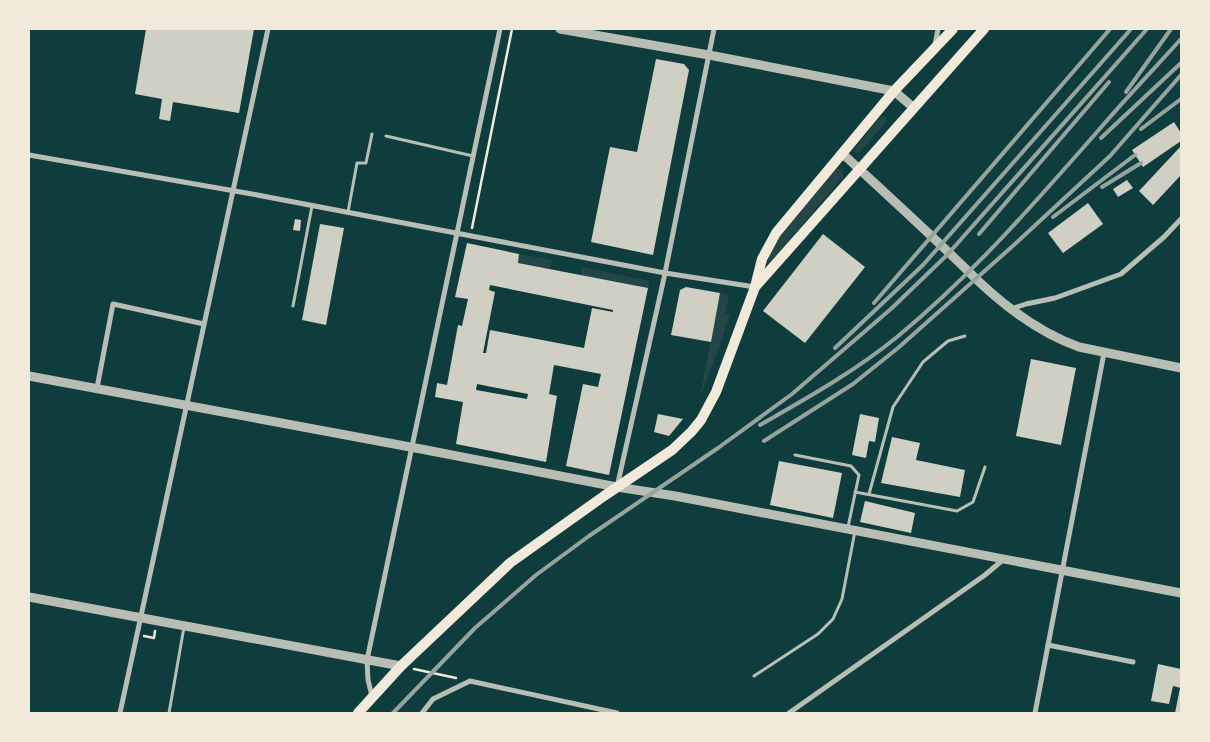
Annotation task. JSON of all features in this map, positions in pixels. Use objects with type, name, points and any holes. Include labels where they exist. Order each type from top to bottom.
[{"type":"main road","points":[[358,713],[401,666],[510,563],[672,450],[701,420],[710,406],[723,376],[755,287],[762,259],[776,233],[894,92],[953,29]]},
{"type":"main road","points":[[755,287],[984,29]]},
{"type":"street","points":[[120,713],[268,29]]},
{"type":"street","points":[[372,697],[368,680],[367,660],[500,29]]},
{"type":"street","points":[[560,29],[709,55],[894,92],[914,108]]},
{"type":"street","points":[[617,488],[664,273],[714,29]]},
{"type":"street","points":[[933,51],[938,29]]},
{"type":"street","points":[[843,154],[948,254],[1011,309],[1064,342],[1104,353],[1181,368]]},
{"type":"street","points":[[29,155],[233,191],[664,273],[755,287]]},
{"type":"street","points":[[1011,309],[1055,298],[1121,274],[1164,237],[1181,219]]},
{"type":"street","points":[[97,388],[113,304],[204,324]]},
{"type":"street","points":[[1035,713],[1104,353]]},
{"type":"street","points":[[29,376],[412,447],[617,488],[675,496],[1181,594]]},
{"type":"street","points":[[788,713],[985,575],[1004,559]]},
{"type":"street","points":[[29,597],[401,666]]},
{"type":"street","points":[[1048,645],[1133,662]]},
{"type":"street","points":[[422,713],[433,699],[470,681],[618,713]]},
{"type":"lane","points":[[348,213],[357,163],[366,163],[372,134]]},
{"type":"lane","points":[[386,136],[473,156]]},
{"type":"lane","points":[[293,306],[312,206]]},
{"type":"lane","points":[[868,494],[893,407],[923,362],[948,341],[965,336]]},
{"type":"lane","points":[[754,676],[818,634],[833,619],[842,599],[855,492],[859,475],[851,466],[795,454]]},
{"type":"lane","points":[[855,492],[957,512],[973,502],[985,467]]},
{"type":"lane","points":[[169,713],[184,626]]},
{"type":"path","points":[[470,236],[512,29]]},
{"type":"path","points":[[137,635],[154,638],[157,621]]},
{"type":"path","points":[[401,666],[470,681]]},
{"type":"shaded area","points":[[881,117],[886,117],[887,121],[859,153],[856,153],[854,151],[856,147]]},
{"type":"shaded area","points":[[835,169],[841,169],[843,177],[770,262],[766,264],[763,260],[779,236]]},
{"type":"shaded area","points":[[519,254],[552,260],[550,269],[518,263]]},
{"type":"shaded area","points":[[582,267],[650,281],[648,288],[581,275]]},
{"type":"shaded area","points":[[720,293],[729,295],[725,313],[730,314],[700,397]]},
{"type":"building","points":[[146,29],[254,29],[239,113],[173,102],[170,121],[159,119],[162,99],[135,94]]},
{"type":"building","points":[[656,59],[684,64],[689,70],[653,255],[591,242],[610,147],[637,152]]},
{"type":"building","points":[[1174,122],[1181,133],[1181,141],[1143,167],[1132,150]]},
{"type":"building","points":[[1181,146],[1181,175],[1153,205],[1139,191]]},
{"type":"building","points":[[1127,180],[1133,188],[1118,197],[1113,189]]},
{"type":"building","points":[[1088,203],[1103,224],[1063,253],[1048,233]]},
{"type":"building","points":[[295,219],[301,220],[300,231],[293,230]]},
{"type":"building","points":[[320,224],[344,228],[326,325],[302,320]]},
{"type":"building","points":[[823,234],[865,267],[805,343],[763,311]]},
{"type":"building","points":[[467,243],[519,254],[518,263],[648,288],[609,475],[566,466],[583,384],[598,387],[601,374],[554,365],[549,394],[557,396],[546,462],[456,444],[463,402],[435,397],[437,383],[447,385],[458,325],[462,326],[468,299],[455,297]],"holes":[[[490,285],[613,310],[613,312],[592,308],[584,348],[490,330],[486,353],[483,353],[495,292],[489,290]],[[477,384],[528,394],[527,399],[476,390]]]},
{"type":"building","points":[[686,287],[720,293],[711,342],[671,335],[680,290]]},
{"type":"building","points":[[1031,359],[1076,368],[1061,445],[1016,436]]},
{"type":"building","points":[[658,414],[683,419],[669,436],[654,432]]},
{"type":"building","points":[[860,414],[879,418],[875,442],[869,441],[866,458],[852,455]]},
{"type":"building","points":[[892,437],[920,443],[916,460],[965,470],[960,497],[881,483]]},
{"type":"building","points":[[779,461],[842,473],[833,518],[770,505]]},
{"type":"building","points":[[865,501],[915,513],[911,533],[860,522]]},
{"type":"building","points":[[1158,664],[1181,669],[1181,688],[1173,686],[1169,704],[1151,701]]},
{"type":"building","points":[[1180,688],[1181,713],[1175,713]]},
{"type":"railway","points":[[874,303],[1110,29]]},
{"type":"railway","points":[[835,348],[923,265],[1131,29]]},
{"type":"railway","points":[[393,713],[475,628],[536,575],[792,394],[892,308],[948,254],[1147,29]]},
{"type":"railway","points":[[1126,92],[1171,29]]},
{"type":"railway","points":[[760,425],[864,362],[925,313],[1001,239],[1181,39]]},
{"type":"railway","points":[[1101,138],[1181,63]]},
{"type":"railway","points":[[764,441],[853,384],[898,348],[1110,156],[1181,75]]},
{"type":"railway","points":[[979,234],[1109,82]]},
{"type":"railway","points":[[1141,129],[1181,99]]},
{"type":"railway","points":[[1053,217],[1135,155]]},
{"type":"railway","points":[[1102,187],[1141,163]]}]
